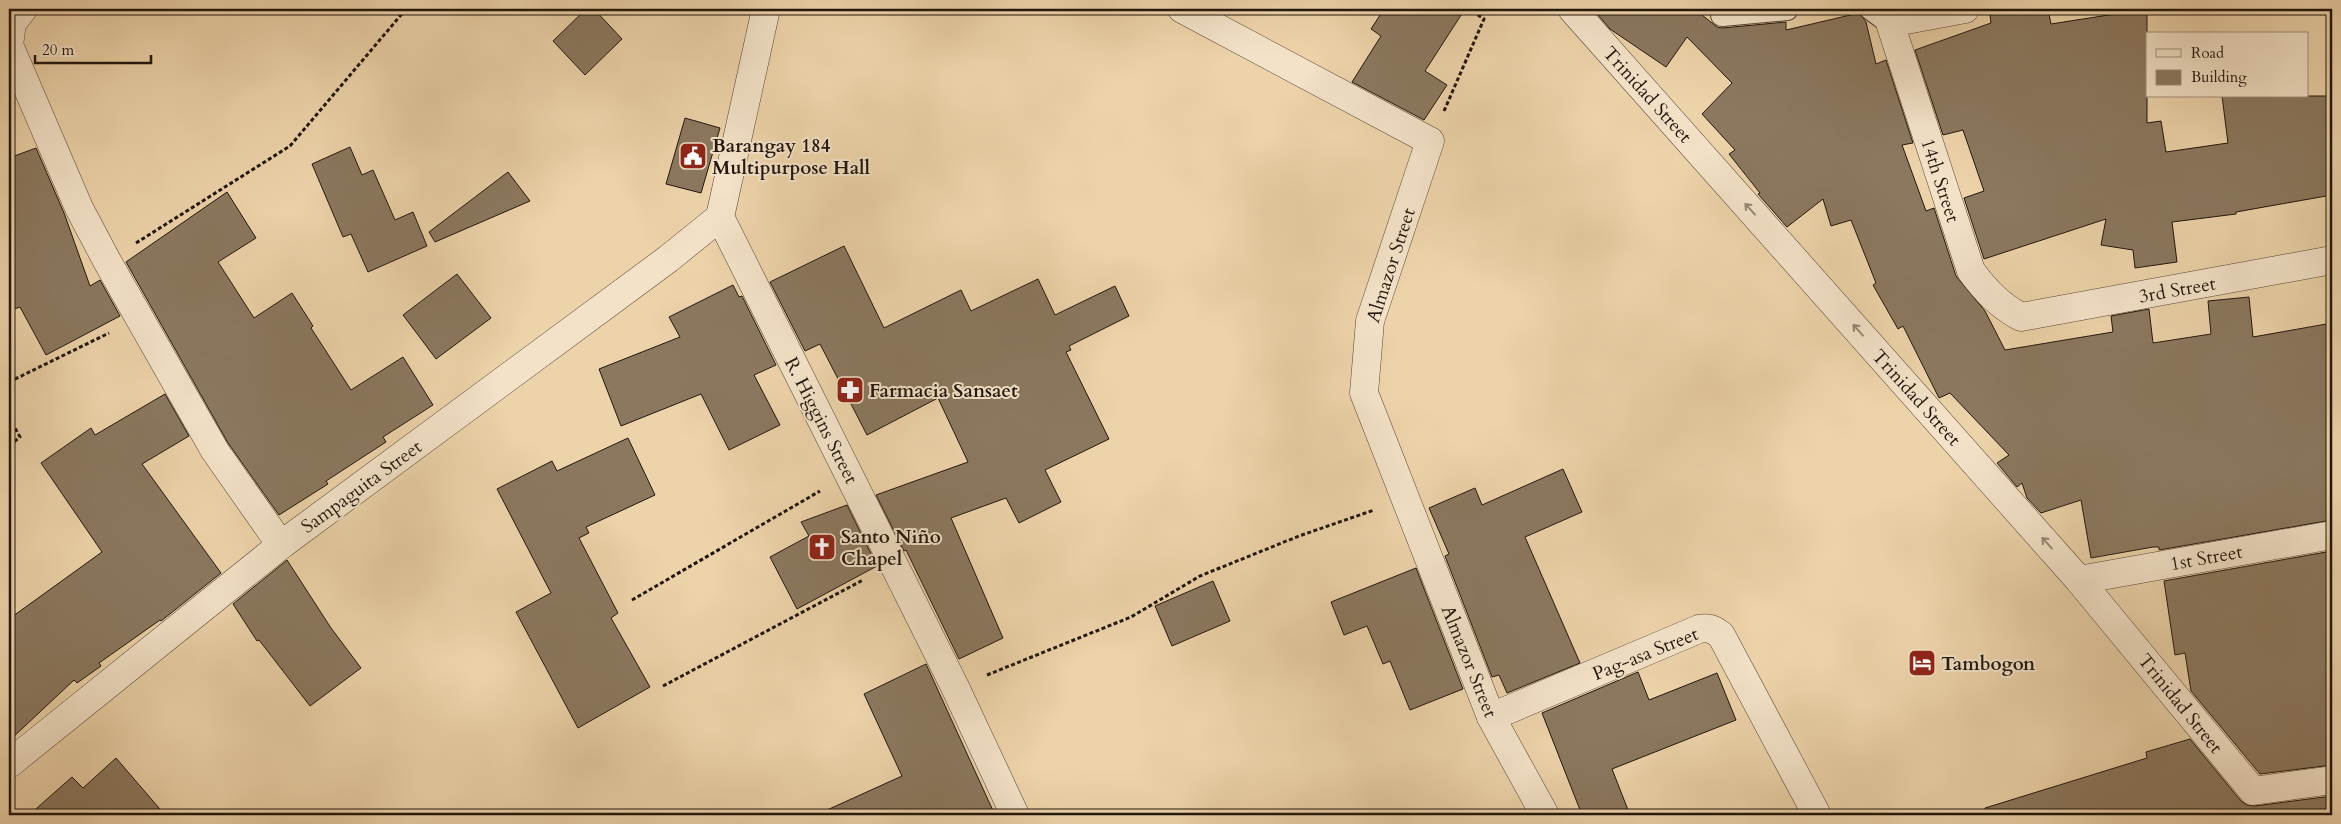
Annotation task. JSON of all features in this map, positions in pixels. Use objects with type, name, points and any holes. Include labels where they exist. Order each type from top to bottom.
[{"type":"street","points":[[22,9],[12,23],[9,45],[79,208],[139,319],[215,451],[281,545]]},
{"type":"street","points":[[720,217],[766,9]]},
{"type":"street","points":[[1182,9],[1430,142]]},
{"type":"street","name":"Trinidad Street","points":[[1572,9],[2079,580],[2253,791],[2332,780]]},
{"type":"street","points":[[1880,16],[1965,9]]},
{"type":"street","name":"14th Street","points":[[1880,16],[1971,271],[1986,292],[2002,307],[2021,317]]},
{"type":"street","name":"Almazor Street","points":[[1430,142],[1370,321],[1364,393],[1492,717],[1545,815]]},
{"type":"street","name":"R. Higgins Street","points":[[720,217],[894,564],[1015,815]]},
{"type":"street","name":"Sampaguita Street","points":[[9,764],[281,545],[668,260],[720,217]]},
{"type":"street","name":"3rd Street","points":[[2021,317],[2332,260]]},
{"type":"street","name":"1st Street","points":[[2079,580],[2332,534]]},
{"type":"street","name":"Pag-asa Street","points":[[1492,717],[1698,629],[1714,630],[1721,635],[1817,815]]},
{"type":"lane","points":[[1722,15],[1788,9]]},
{"type":"path","points":[[107,261],[290,146],[406,9]]},
{"type":"path","points":[[1430,142],[1484,19],[1469,9]]},
{"type":"path","points":[[9,382],[139,319]]},
{"type":"path","points":[[9,417],[20,437],[9,446]]},
{"type":"path","points":[[632,600],[849,474]]},
{"type":"path","points":[[955,688],[1131,616],[1200,576],[1299,536],[1405,500]]},
{"type":"path","points":[[663,686],[894,564]]},
{"type":"building","points":[[586,9],[594,9],[622,39],[585,75],[553,41]]},
{"type":"building","points":[[1384,9],[1465,9],[1425,71],[1447,85],[1424,120],[1352,82],[1381,36],[1371,29]]},
{"type":"building","points":[[1593,9],[1706,9],[1702,15],[1717,27],[1786,22],[1786,30],[1859,13],[1866,22],[1876,64],[1886,60],[1913,143],[1902,145],[1926,211],[1934,208],[1956,276],[1985,311],[2005,350],[2113,332],[2111,316],[2149,309],[2153,343],[2211,334],[2208,301],[2249,297],[2253,337],[2332,323],[2332,520],[2159,550],[2159,547],[2153,547],[2091,558],[2081,500],[2041,513],[2027,498],[2022,483],[2017,487],[1997,463],[2009,455],[1950,393],[1939,398],[1903,326],[1898,329],[1873,285],[1876,283],[1851,220],[1831,226],[1823,199],[1787,227],[1758,194],[1760,193],[1729,154],[1735,150],[1702,114],[1732,83],[1687,37],[1666,67],[1610,29]]},
{"type":"building","points":[[2018,9],[2048,9],[2051,24],[2147,9],[2147,123],[2161,121],[2166,152],[2228,143],[2222,98],[2308,98],[2308,96],[2332,96],[2332,195],[2236,212],[2236,214],[2172,222],[2177,262],[2135,268],[2133,250],[2101,245],[2106,219],[1984,259],[1964,198],[1984,191],[1963,130],[1943,135],[1915,50],[1991,23],[1990,15]]},
{"type":"building","name":"Barangay 184 Multipurpose Hall","points":[[685,118],[720,128],[701,193],[666,184]]},
{"type":"building","points":[[350,147],[362,175],[373,170],[395,220],[413,212],[427,246],[368,272],[351,234],[343,237],[312,164]]},
{"type":"building","points":[[36,148],[64,213],[90,286],[100,280],[120,316],[46,355],[20,307],[9,311],[9,158]]},
{"type":"building","points":[[508,172],[530,201],[435,242],[429,232]]},
{"type":"building","points":[[227,192],[256,238],[218,262],[254,318],[292,293],[313,326],[311,328],[351,390],[403,357],[433,405],[383,437],[386,442],[326,481],[328,484],[279,515],[228,443],[126,262]]},
{"type":"building","points":[[844,246],[884,328],[961,290],[971,311],[1038,279],[1055,315],[1115,286],[1129,316],[1069,346],[1071,350],[1066,352],[1109,439],[1045,470],[1061,502],[1019,523],[1006,498],[951,518],[1003,638],[959,659],[906,550],[904,551],[876,495],[968,462],[938,398],[867,435],[820,344],[805,351],[770,282]]},
{"type":"building","points":[[457,274],[491,318],[436,359],[403,315]]},
{"type":"building","points":[[733,285],[739,297],[742,296],[776,365],[754,375],[780,425],[729,450],[701,394],[621,426],[599,369],[680,337],[669,317]]},
{"type":"building","points":[[165,394],[189,436],[142,464],[221,573],[161,621],[99,663],[101,666],[77,683],[74,680],[9,741],[9,619],[102,552],[41,463],[91,428],[95,435]]},
{"type":"building","points":[[628,438],[655,495],[586,527],[589,533],[579,538],[618,613],[611,618],[650,687],[578,728],[516,612],[551,593],[497,489],[552,461],[557,471]]},
{"type":"building","points":[[1563,469],[1582,512],[1525,537],[1580,663],[1507,693],[1499,675],[1492,677],[1445,556],[1449,554],[1429,508],[1475,488],[1482,505]]},
{"type":"building","name":"Santo Niño Chapel","points":[[847,505],[877,566],[797,609],[770,557],[809,536],[801,522]]},
{"type":"building","points":[[2332,551],[2332,765],[2260,774],[2191,691],[2185,653],[2175,655],[2164,581]]},
{"type":"building","points":[[287,560],[331,628],[361,668],[310,706],[259,640],[257,641],[233,604]]},
{"type":"building","points":[[1416,568],[1463,689],[1410,710],[1390,661],[1383,664],[1367,626],[1344,635],[1331,602]]},
{"type":"building","points":[[1213,581],[1230,621],[1172,646],[1155,606]]},
{"type":"building","points":[[926,664],[995,815],[816,815],[902,776],[864,694]]},
{"type":"building","points":[[1638,672],[1649,700],[1717,673],[1736,720],[1612,769],[1630,815],[1582,815],[1542,713]]},
{"type":"building","points":[[2190,739],[2241,801],[2247,805],[2255,806],[2332,796],[2332,815],[1986,815],[1985,808],[2147,758],[2146,752]]},
{"type":"building","points":[[116,758],[165,815],[29,815],[72,777],[83,788]]},
{"type":"place","name":"Barangay 184 Multipurpose Hall","points":[[693,156]]},
{"type":"place","name":"Farmacia Sansaet","points":[[850,390]]},
{"type":"place","name":"Santo Niño Chapel","points":[[822,547]]},
{"type":"place","name":"Tambogon","points":[[1922,663]]}]
